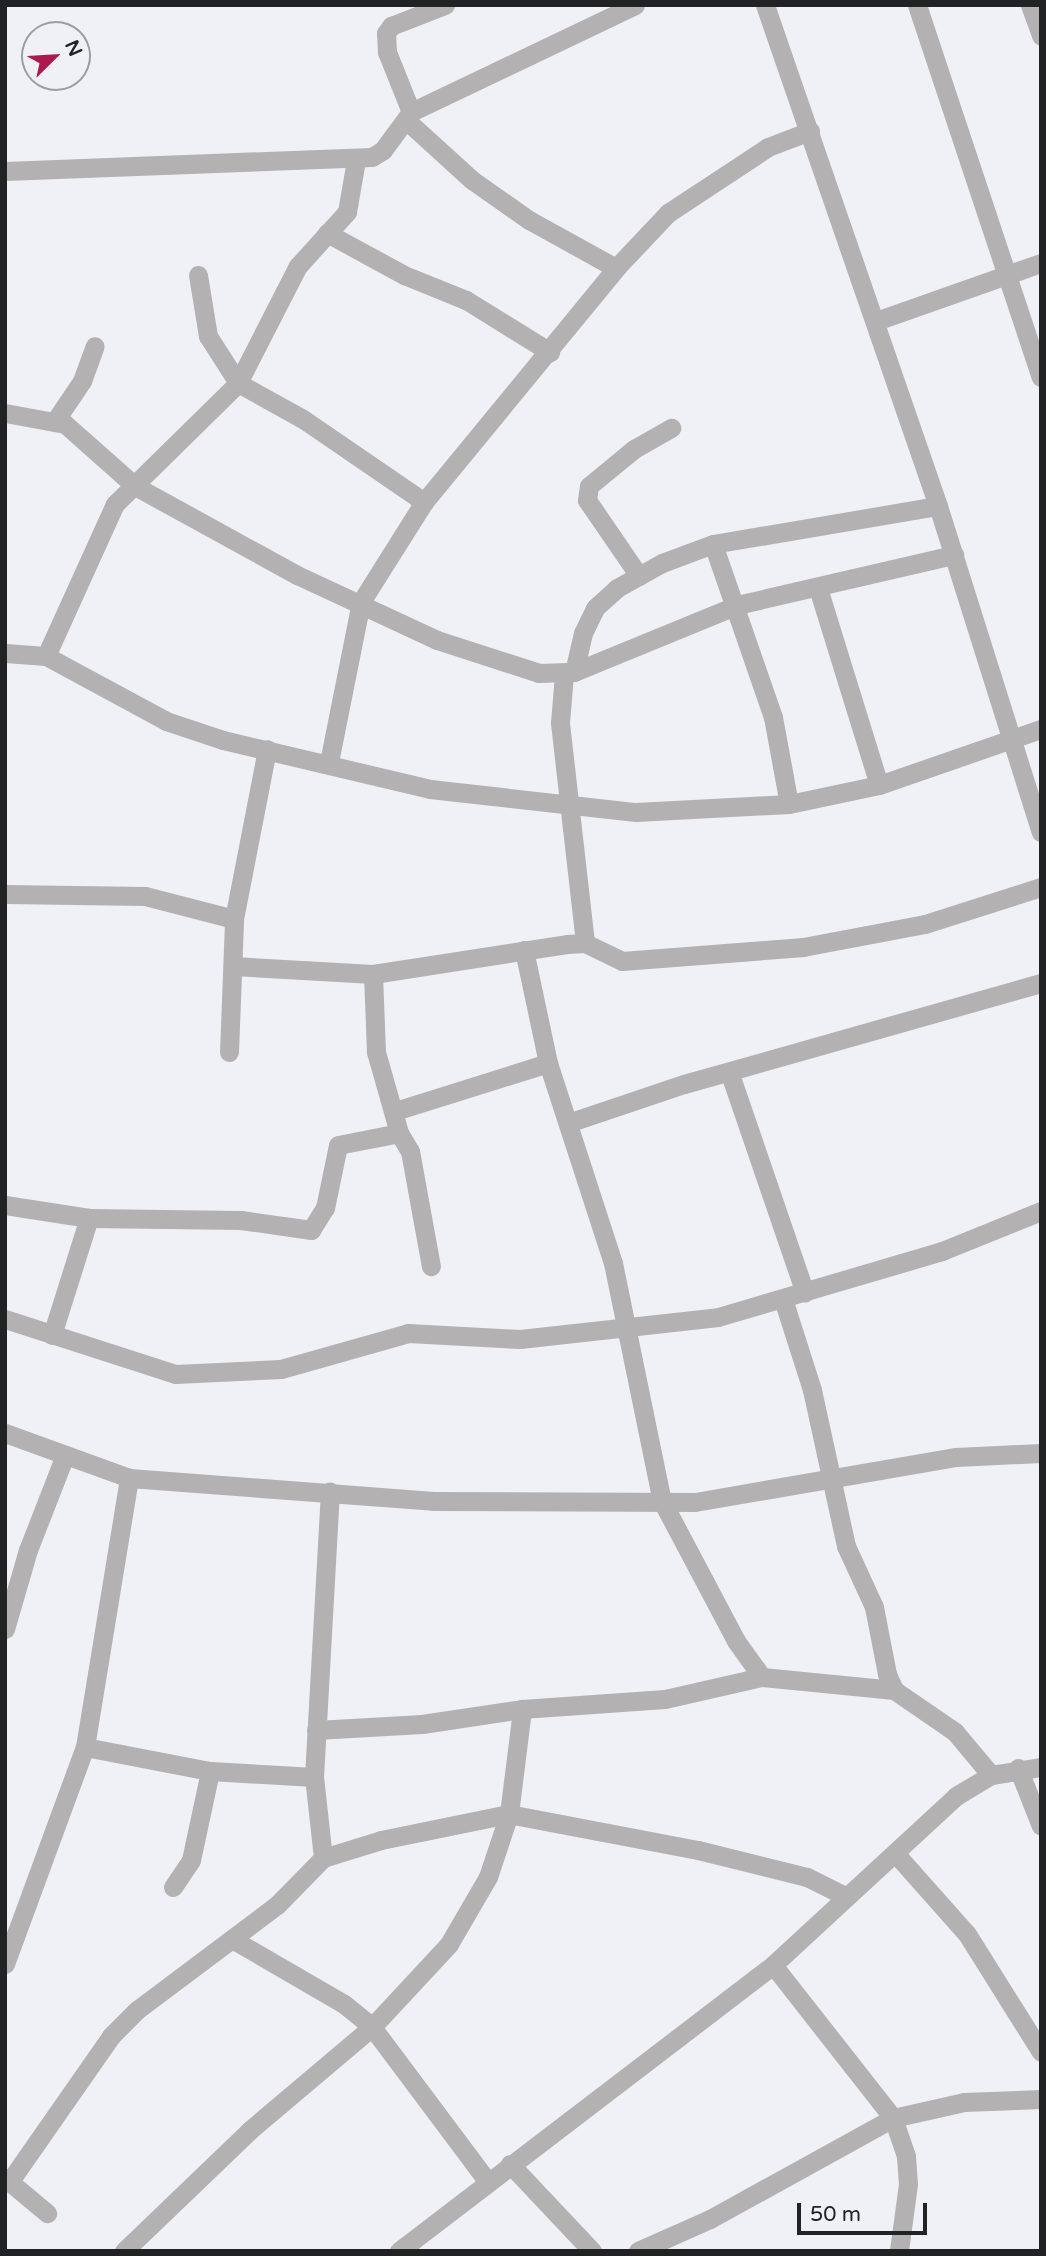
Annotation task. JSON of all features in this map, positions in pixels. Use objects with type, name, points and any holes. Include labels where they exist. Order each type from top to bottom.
[{"type":"street","points":[[5,171],[356,160],[383,150],[409,116],[635,5]]},
{"type":"street","points":[[765,5],[938,506],[1041,832]]},
{"type":"street","points":[[917,5],[1041,377]]},
{"type":"street","points":[[1030,5],[1041,36]]},
{"type":"street","points":[[436,6],[391,26],[386,33],[387,52],[409,116],[472,180],[517,212],[616,268]]},
{"type":"street","points":[[329,762],[361,602],[424,502],[550,352],[616,268],[679,203],[768,147],[810,131]]},
{"type":"street","points":[[46,656],[115,504],[238,383],[298,266],[347,212],[356,160]]},
{"type":"street","points":[[327,233],[404,275],[466,300],[550,352]]},
{"type":"street","points":[[876,321],[1041,263]]},
{"type":"street","points":[[198,275],[208,336],[238,383],[303,419],[424,502]]},
{"type":"street","points":[[55,421],[82,381],[94,346]]},
{"type":"street","points":[[5,413],[55,421],[76,432],[135,486],[297,575],[361,602],[437,640],[539,673],[569,673],[737,606],[954,555]]},
{"type":"street","points":[[639,576],[587,500],[589,486],[634,449],[671,428]]},
{"type":"street","points":[[585,943],[560,723],[569,673],[595,608],[639,576],[713,544],[938,506]]},
{"type":"street","points":[[713,544],[737,606],[773,717],[789,804]]},
{"type":"street","points":[[818,588],[879,785]]},
{"type":"street","points":[[5,653],[46,656],[166,721],[267,749],[329,762],[430,789],[636,812],[789,804],[879,785],[1041,729]]},
{"type":"street","points":[[229,1052],[234,919],[267,749]]},
{"type":"street","points":[[233,967],[373,974],[585,943],[622,961],[803,947],[925,924],[1041,887]]},
{"type":"street","points":[[5,894],[145,896],[234,919]]},
{"type":"street","points":[[524,950],[548,1063],[613,1263],[624,1328],[662,1501],[736,1641],[762,1677]]},
{"type":"street","points":[[373,974],[376,1052],[415,1173],[430,1266]]},
{"type":"street","points":[[568,1123],[684,1084],[730,1074],[1041,983]]},
{"type":"street","points":[[395,1111],[548,1063]]},
{"type":"street","points":[[730,1074],[805,1293]]},
{"type":"street","points":[[5,1205],[89,1218],[240,1220],[311,1230],[325,1208],[338,1145],[400,1133]]},
{"type":"street","points":[[5,1319],[175,1374],[209,1375],[281,1369],[408,1333],[520,1339],[718,1317],[942,1251],[1041,1211]]},
{"type":"street","points":[[52,1335],[89,1218]]},
{"type":"street","points":[[783,1299],[812,1391],[846,1546],[874,1607],[894,1690]]},
{"type":"street","points":[[5,1433],[129,1478],[330,1491],[433,1501],[695,1502],[956,1457],[1041,1453]]},
{"type":"street","points":[[5,1629],[28,1550],[65,1455]]},
{"type":"street","points":[[5,1964],[85,1747],[129,1478]]},
{"type":"street","points":[[323,1858],[314,1777],[330,1491]]},
{"type":"street","points":[[316,1730],[422,1724],[522,1709],[665,1699],[762,1677],[894,1690],[955,1732],[991,1775]]},
{"type":"street","points":[[124,2251],[250,2130],[372,2027],[449,1944],[472,1912],[488,1877],[509,1814],[522,1709]]},
{"type":"street","points":[[85,1747],[209,1771],[314,1777]]},
{"type":"street","points":[[399,2251],[773,1965],[956,1796],[991,1775],[1018,1768],[1041,1767]]},
{"type":"street","points":[[1018,1768],[1041,1826]]},
{"type":"street","points":[[173,1886],[191,1860],[209,1771]]},
{"type":"street","points":[[47,2213],[8,2180],[111,2036],[137,2010],[277,1905],[323,1858],[381,1840],[509,1814],[734,1859],[807,1877],[845,1896]]},
{"type":"street","points":[[895,1853],[967,1934],[1041,2052]]},
{"type":"street","points":[[232,1939],[344,2004],[372,2027],[488,2182]]},
{"type":"street","points":[[773,1965],[893,2118],[906,2157],[908,2184],[899,2251]]},
{"type":"street","points":[[638,2251],[709,2219],[893,2118],[964,2102],[1041,2099]]},
{"type":"street","points":[[510,2164],[592,2251]]}]
